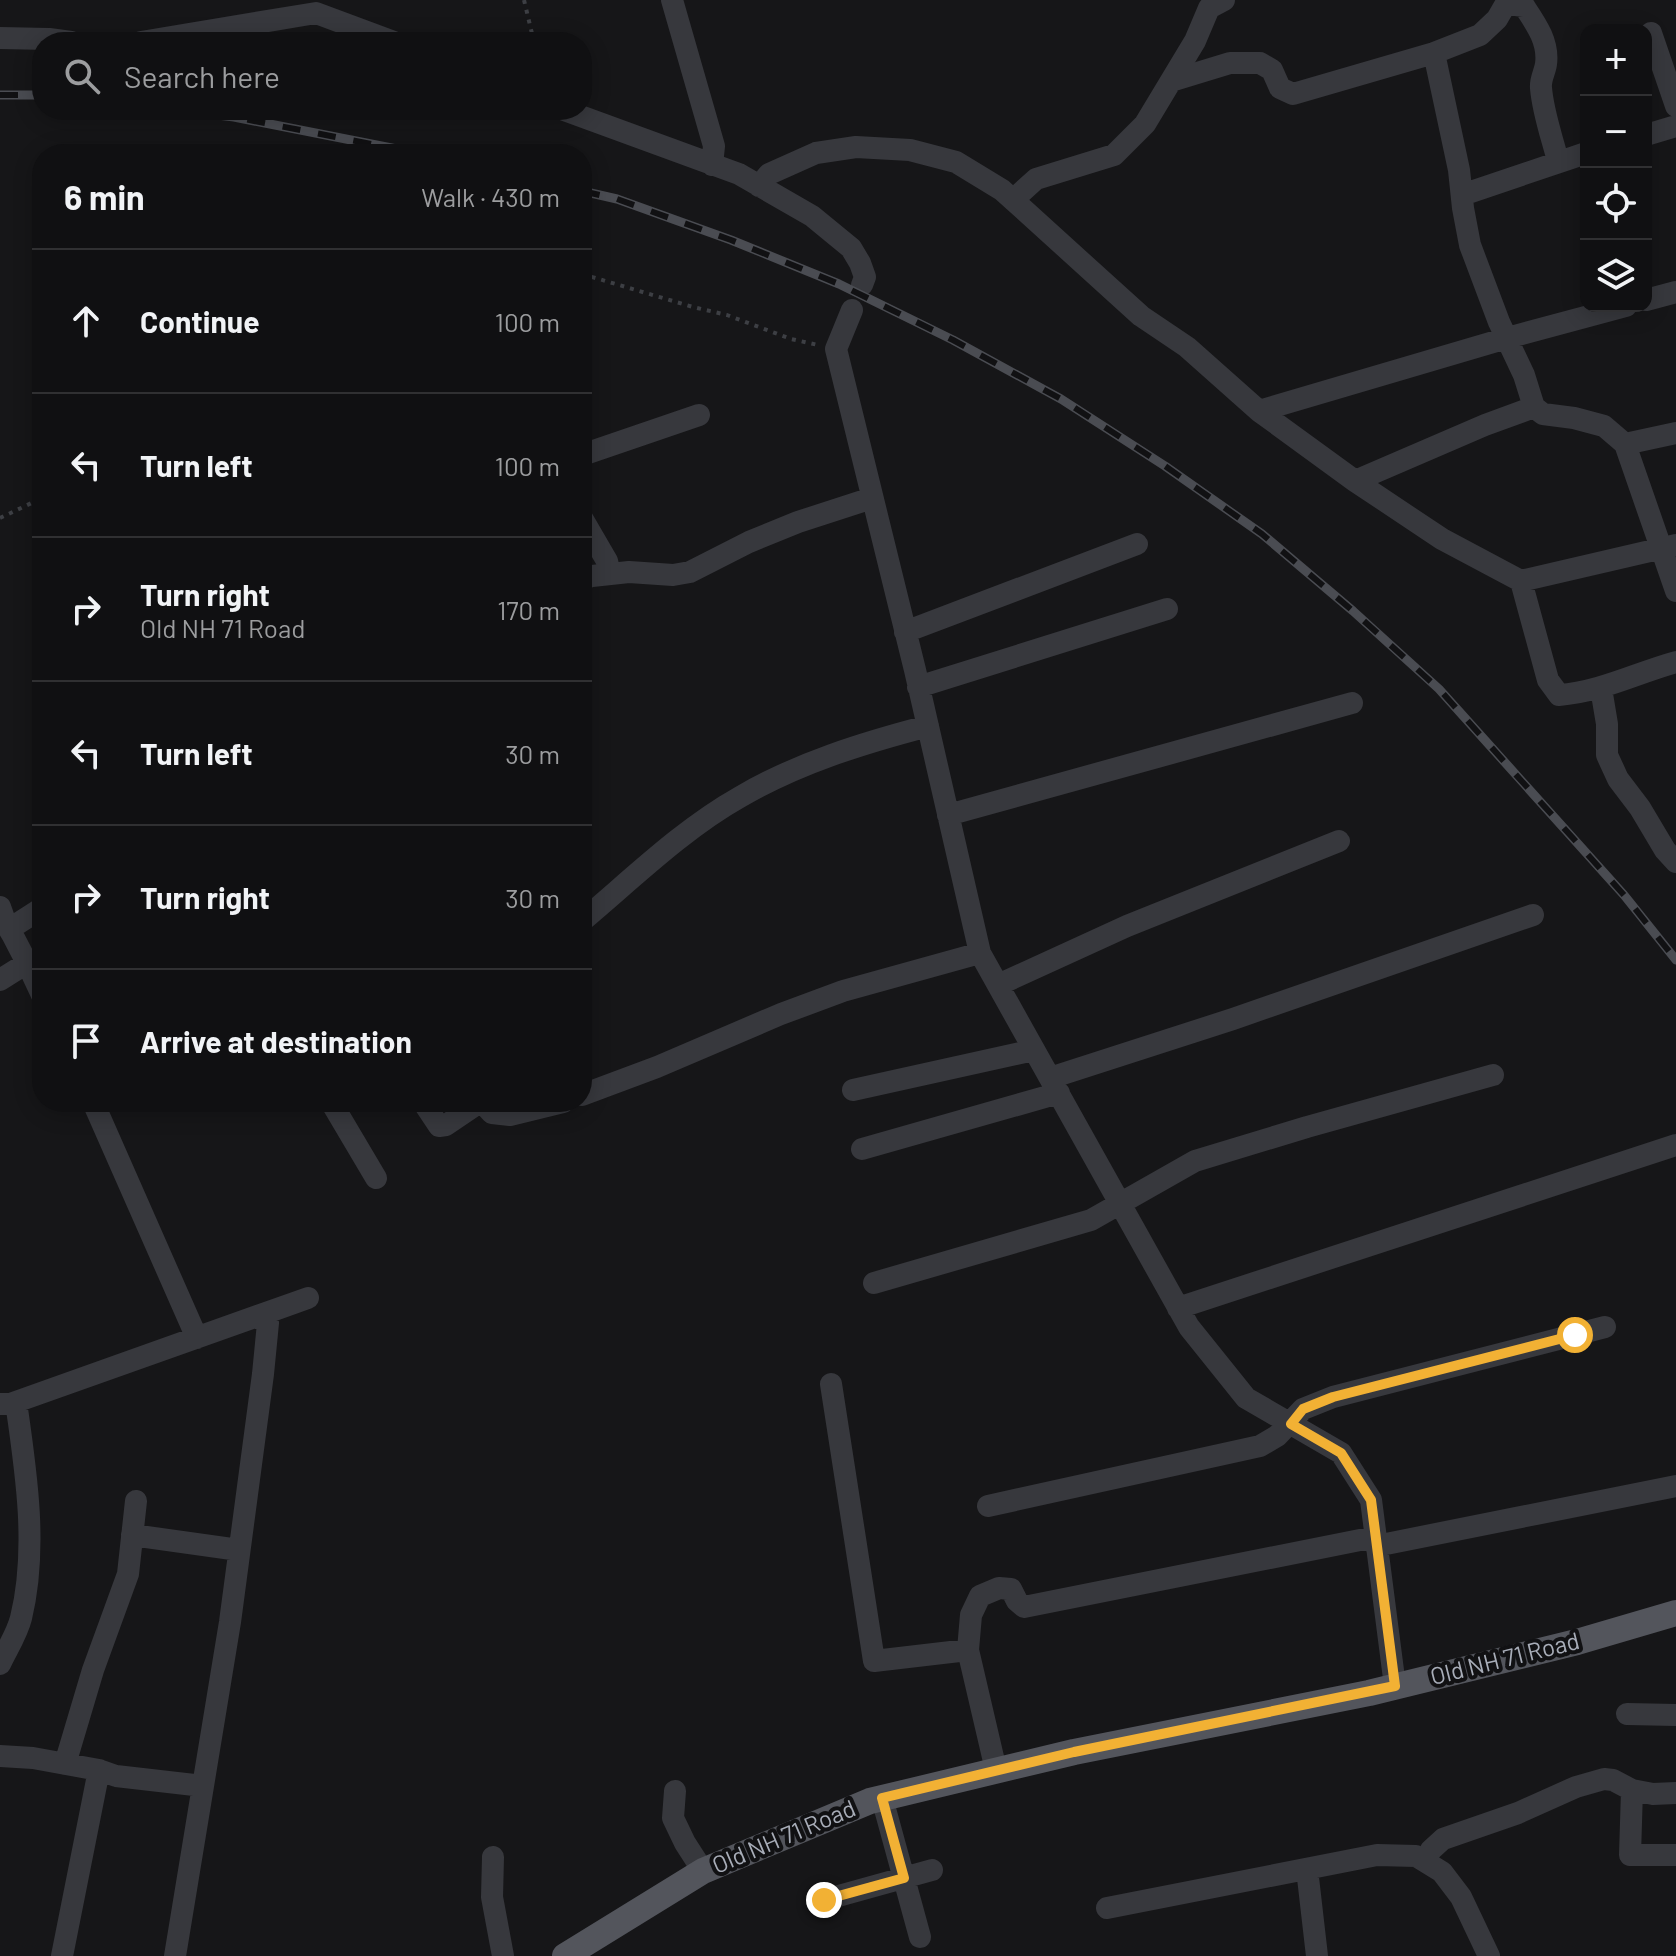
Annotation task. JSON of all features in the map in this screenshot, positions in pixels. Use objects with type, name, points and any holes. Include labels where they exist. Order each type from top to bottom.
[{"type":"main road","name":"Old NH 71 Road","points":[[565,1956],[703,1871],[870,1801],[1074,1752],[1395,1686],[1577,1642],[1676,1613]]},
{"type":"street","points":[[672,0],[714,146],[712,165]]},
{"type":"street","points":[[1013,200],[1036,179],[1114,155],[1145,124],[1195,41],[1199,11],[1224,0]]},
{"type":"street","points":[[1171,81],[1230,63],[1260,63],[1272,70],[1280,88],[1293,94],[1434,53],[1480,35],[1497,19],[1508,2],[1524,6],[1539,28],[1547,53],[1546,68],[1540,82],[1558,161]]},
{"type":"street","points":[[201,32],[316,13],[367,32]]},
{"type":"street","points":[[1652,36],[1676,106]]},
{"type":"street","points":[[0,38],[32,39]]},
{"type":"street","points":[[1434,53],[1459,170],[1470,245],[1499,322],[1524,375],[1534,407],[1543,414],[1604,426],[1625,444],[1668,546],[1676,591]]},
{"type":"street","points":[[591,120],[739,174],[812,216],[844,241],[860,263],[865,277],[862,285]]},
{"type":"street","points":[[1652,133],[1676,126]]},
{"type":"street","points":[[759,186],[769,174],[816,153],[856,147],[910,150],[956,162],[1002,190],[1141,316],[1187,347],[1259,411],[1442,539],[1521,581],[1668,546]]},
{"type":"street","points":[[1462,195],[1580,155]]},
{"type":"street","points":[[1652,298],[1676,292]]},
{"type":"street","points":[[852,310],[836,349],[980,953],[1189,1327],[1246,1398],[1341,1453],[1371,1500],[1395,1686]]},
{"type":"street","points":[[1259,411],[1604,312]]},
{"type":"street","points":[[1355,481],[1534,407]]},
{"type":"street","points":[[592,452],[699,415]]},
{"type":"street","points":[[1625,444],[1676,433]]},
{"type":"street","points":[[592,576],[629,572],[673,575],[690,572],[749,542],[798,522],[872,498]]},
{"type":"street","points":[[592,535],[607,561],[610,574]]},
{"type":"street","points":[[905,632],[1137,544]]},
{"type":"street","points":[[1521,581],[1548,680],[1559,695],[1601,688],[1676,662]]},
{"type":"street","points":[[918,687],[1167,609]]},
{"type":"street","points":[[1601,688],[1607,724],[1607,755],[1618,779],[1676,862]]},
{"type":"street","points":[[948,815],[1352,703]]},
{"type":"street","points":[[592,913],[698,825],[737,798],[780,775],[872,740],[928,726]]},
{"type":"street","points":[[998,985],[1127,926],[1339,841]]},
{"type":"street","points":[[0,907],[32,974]]},
{"type":"street","points":[[12,934],[14,926],[32,914]]},
{"type":"street","points":[[862,1149],[1054,1086],[1233,1019],[1533,915]]},
{"type":"street","points":[[592,1091],[843,991],[980,953]]},
{"type":"street","points":[[0,980],[27,963]]},
{"type":"street","points":[[853,1090],[1034,1050]]},
{"type":"street","points":[[874,1283],[1091,1220],[1195,1161],[1493,1075]]},
{"type":"street","points":[[97,1112],[197,1338]]},
{"type":"street","points":[[337,1112],[376,1178]]},
{"type":"street","points":[[430,1112],[439,1126],[466,1112]]},
{"type":"street","points":[[491,1112],[510,1115],[522,1112]]},
{"type":"street","points":[[1178,1308],[1676,1145]]},
{"type":"street","points":[[0,1664],[20,1620],[29,1561],[27,1479],[8,1403],[308,1298]]},
{"type":"street","points":[[175,1956],[230,1622],[263,1374],[267,1313]]},
{"type":"street","points":[[988,1506],[1260,1446],[1291,1424],[1303,1409],[1333,1397],[1605,1327]]},
{"type":"street","points":[[831,1384],[874,1661],[968,1650]]},
{"type":"street","points":[[996,1770],[968,1650],[971,1615],[980,1596],[999,1588],[1011,1589],[1024,1607],[1676,1486]]},
{"type":"street","points":[[65,1764],[93,1670],[128,1574],[136,1501]]},
{"type":"street","points":[[132,1535],[239,1550]]},
{"type":"street","points":[[1627,1714],[1676,1715]]},
{"type":"street","points":[[0,1756],[33,1758],[116,1776],[203,1786]]},
{"type":"street","points":[[62,1956],[99,1770]]},
{"type":"street","points":[[1425,1861],[1443,1839],[1604,1779],[1632,1790],[1653,1794],[1676,1793]]},
{"type":"street","points":[[1632,1790],[1630,1855],[1676,1855]]},
{"type":"street","points":[[675,1791],[673,1818],[703,1871]]},
{"type":"street","points":[[882,1798],[920,1937]]},
{"type":"street","points":[[1107,1908],[1377,1855],[1416,1856],[1442,1872],[1461,1897],[1489,1956]]},
{"type":"street","points":[[493,1857],[492,1897],[503,1956]]},
{"type":"street","points":[[1307,1869],[1317,1956]]},
{"type":"street","points":[[824,1900],[932,1870]]},
{"type":"path","points":[[524,0],[532,32]]},
{"type":"path","points":[[592,277],[727,315],[791,339],[836,349]]},
{"type":"path","points":[[0,518],[32,503]]},
{"type":"railway","points":[[0,95],[32,95]]},
{"type":"railway","points":[[249,120],[371,144]]},
{"type":"railway","points":[[592,193],[617,199],[731,240],[839,284],[953,340],[1061,399],[1262,534],[1439,689],[1624,895],[1676,960]]},
{"type":"route","points":[[824,1900],[904,1878],[882,1798],[1074,1752],[1395,1686],[1371,1500],[1341,1453],[1291,1424],[1303,1409],[1333,1397],[1575,1335]]}]
